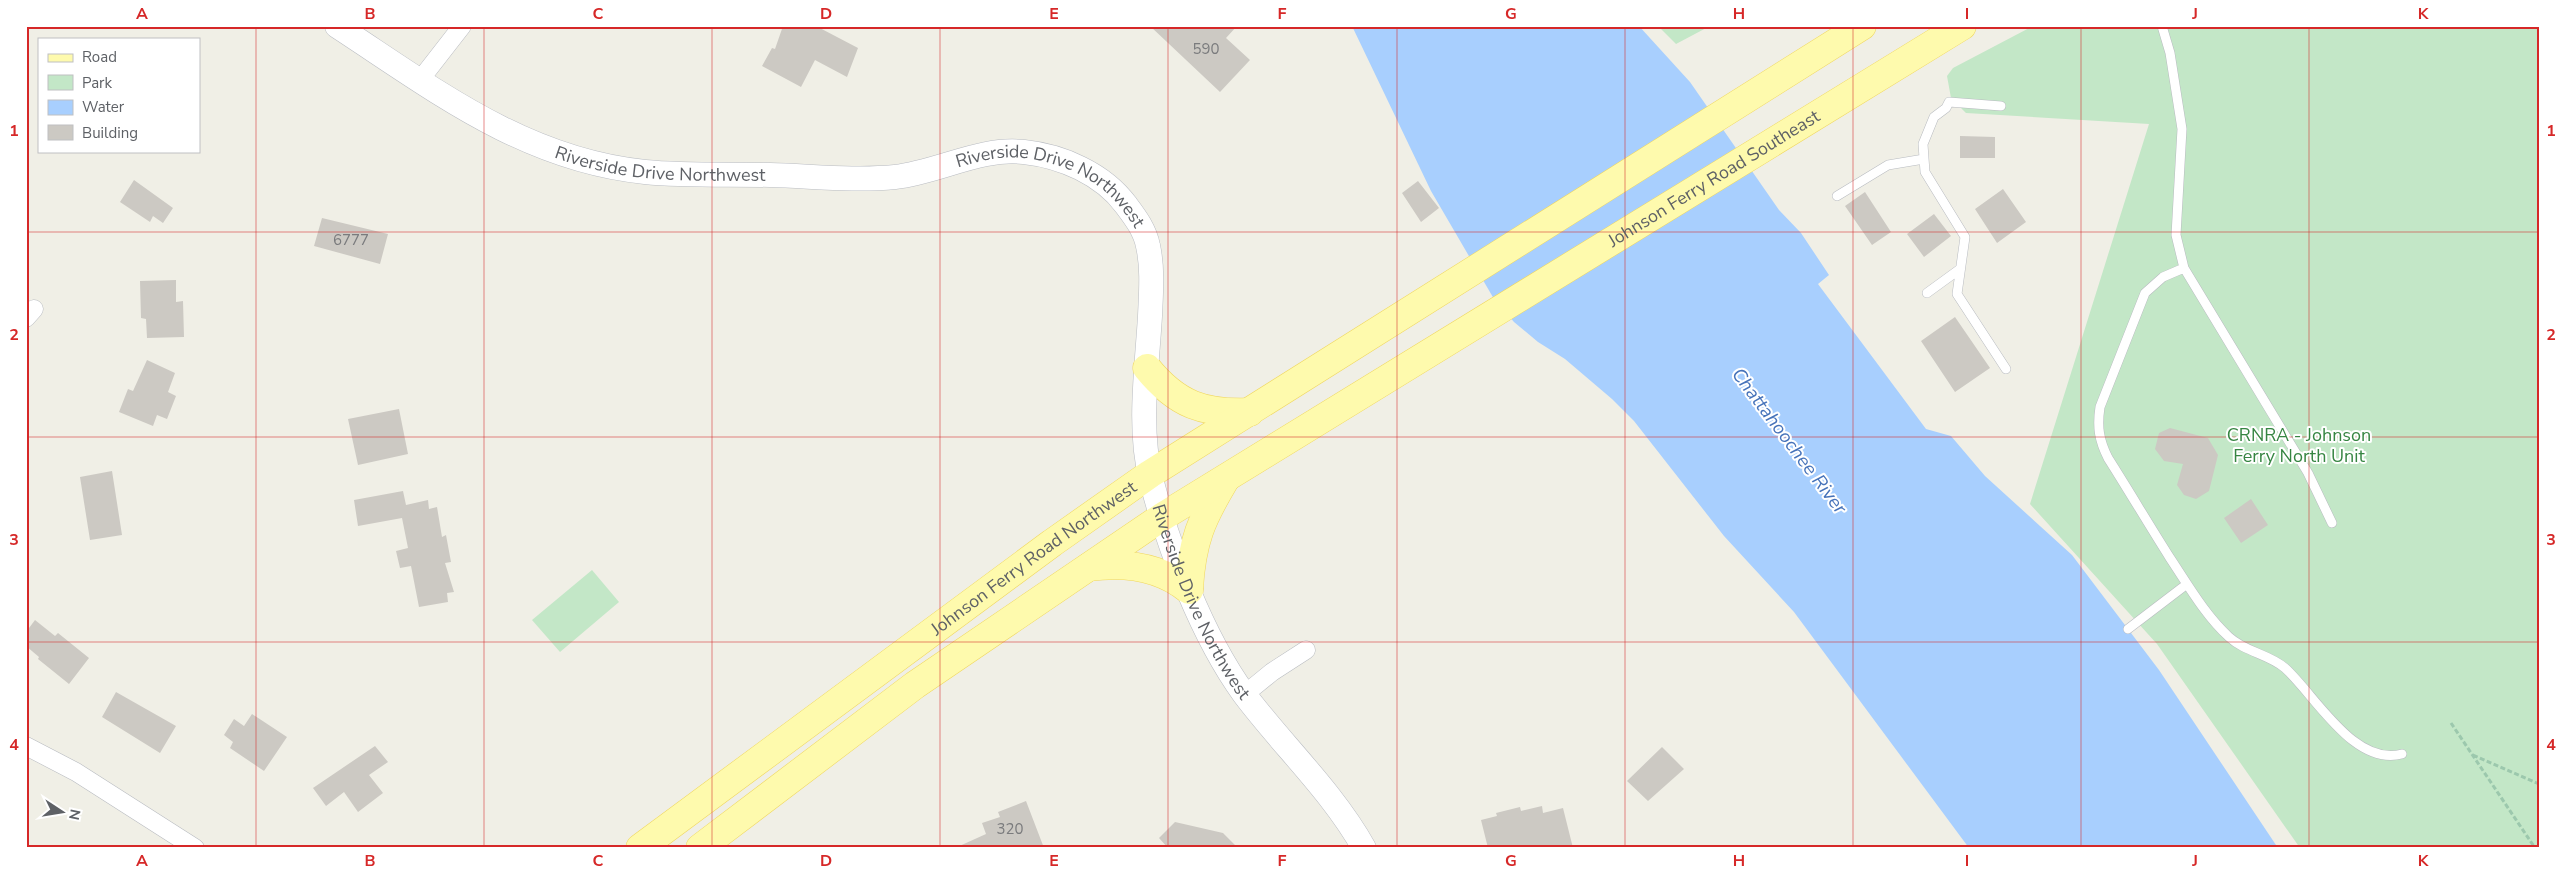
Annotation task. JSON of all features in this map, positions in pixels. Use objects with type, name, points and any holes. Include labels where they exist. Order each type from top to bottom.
[{"type":"main road","name":"Johnson Ferry Road Northwest","points":[[640,848],[1045,548],[1150,474],[1762,87],[1862,26]]},
{"type":"main road","name":"Johnson Ferry Road Southeast","points":[[1467,332],[1962,26]]},
{"type":"main road","name":"Johnson Ferry Road Northwest","points":[[700,848],[915,685],[1085,568],[1162,517],[1467,332]]},
{"type":"main road","points":[[1147,368],[1160,384],[1185,403],[1219,412],[1250,412]]},
{"type":"main road","points":[[1085,568],[1122,565],[1145,568],[1171,577],[1189,589],[1196,536],[1200,524],[1227,477]]},
{"type":"street","name":"Riverside Drive Northwest","points":[[337,26],[491,124],[532,144],[588,163],[645,172],[895,177],[936,170],[986,154],[1002,151],[1035,153],[1083,170],[1103,182],[1123,200],[1142,229],[1148,245],[1151,276],[1145,409],[1150,474],[1162,517],[1189,589],[1224,664],[1245,694],[1350,823],[1364,848]]},
{"type":"street","points":[[420,80],[462,26]]},
{"type":"street","points":[[1245,694],[1272,672],[1306,650]]},
{"type":"street","points":[[26,746],[76,772],[195,848]]},
{"type":"lane","points":[[2162,26],[2170,53],[2182,129],[2176,235],[2184,268],[2308,473],[2332,523]]},
{"type":"lane","points":[[2001,106],[1949,102],[1946,108],[1934,117],[1923,144],[1925,172],[1965,237],[1957,294],[2006,369]]},
{"type":"lane","points":[[1837,196],[1888,165],[1924,159]]},
{"type":"lane","points":[[2184,268],[2163,277],[2145,293],[2100,407],[2098,424],[2101,442],[2108,458],[2187,584],[2217,625],[2245,649],[2284,667],[2354,743],[2382,754],[2402,754]]},
{"type":"lane","points":[[1927,293],[1960,269]]},
{"type":"lane","points":[[2128,629],[2187,584]]},
{"type":"path","points":[[2451,723],[2535,848]]},
{"type":"path","points":[[2473,755],[2539,784]]},
{"type":"green space","points":[[1658,26],[1710,26],[1676,44]]},
{"type":"green space","name":"CRNRA - Johnson Ferry North Unit","points":[[2033,26],[2539,26],[2539,848],[2300,848],[2157,644],[2030,504],[2149,124],[1966,113],[1951,98],[1947,76],[1953,68]]},
{"type":"green space","points":[[592,570],[619,602],[560,652],[532,620]]},
{"type":"water","name":"Chattahoochee River","points":[[1352,26],[1639,26],[1690,82],[1779,210],[1801,233],[1829,275],[1818,284],[1926,429],[1951,436],[1985,476],[2072,555],[2159,670],[2278,848],[1969,848],[1794,612],[1724,536],[1634,421],[1612,399],[1565,359],[1538,342],[1514,322],[1494,299],[1431,191]]},
{"type":"building","points":[[783,26],[816,26],[858,48],[847,77],[815,60],[801,87],[762,66],[772,48],[775,49]]},
{"type":"building","points":[[1150,26],[1237,26],[1226,38],[1250,60],[1220,92]]},
{"type":"building","points":[[1960,136],[1995,137],[1995,158],[1960,158]]},
{"type":"building","points":[[134,180],[173,208],[163,223],[153,216],[150,222],[120,202]]},
{"type":"building","points":[[1418,181],[1439,208],[1421,222],[1402,193]]},
{"type":"building","points":[[2003,189],[2026,222],[1997,243],[1975,209]]},
{"type":"building","points":[[1865,192],[1891,232],[1872,245],[1845,206]]},
{"type":"building","points":[[1934,214],[1951,236],[1924,257],[1907,234]]},
{"type":"building","points":[[322,218],[388,234],[380,264],[314,246]]},
{"type":"building","points":[[176,280],[176,302],[183,301],[184,337],[147,338],[146,319],[141,318],[140,281]]},
{"type":"building","points":[[1955,317],[1990,368],[1955,392],[1921,341]]},
{"type":"building","points":[[147,360],[175,373],[168,392],[176,396],[167,419],[157,415],[153,426],[119,412],[128,389],[133,391]]},
{"type":"building","points":[[399,409],[408,454],[358,465],[348,419]]},
{"type":"building","points":[[2170,428],[2208,438],[2218,455],[2209,491],[2196,499],[2184,495],[2177,485],[2183,464],[2164,461],[2155,449],[2159,433]]},
{"type":"building","points":[[112,471],[122,535],[90,540],[80,477]]},
{"type":"building","points":[[403,491],[406,505],[428,500],[429,509],[437,507],[442,537],[446,535],[451,562],[445,563],[454,592],[447,593],[448,602],[419,607],[411,566],[400,568],[396,551],[408,548],[402,518],[358,526],[354,500]]},
{"type":"building","points":[[2251,499],[2268,525],[2241,543],[2224,518]]},
{"type":"building","points":[[35,620],[55,636],[58,633],[89,658],[69,684],[38,659],[39,657],[26,646],[26,632]]},
{"type":"building","points":[[116,692],[176,726],[160,753],[102,717]]},
{"type":"building","points":[[252,714],[287,737],[264,771],[230,748],[233,742],[224,735],[234,719],[244,726]]},
{"type":"building","points":[[375,746],[388,762],[369,775],[383,793],[358,812],[344,792],[326,806],[313,788]]},
{"type":"building","points":[[1662,747],[1684,769],[1648,801],[1627,781]]},
{"type":"building","points":[[1026,801],[1044,848],[955,848],[986,834],[982,823],[1000,817],[998,812]]},
{"type":"building","points":[[1542,806],[1543,813],[1563,808],[1573,848],[1488,848],[1481,820],[1497,816],[1496,813],[1520,807],[1521,811]]},
{"type":"building","points":[[1175,822],[1223,833],[1238,848],[1168,848],[1159,838]]}]
